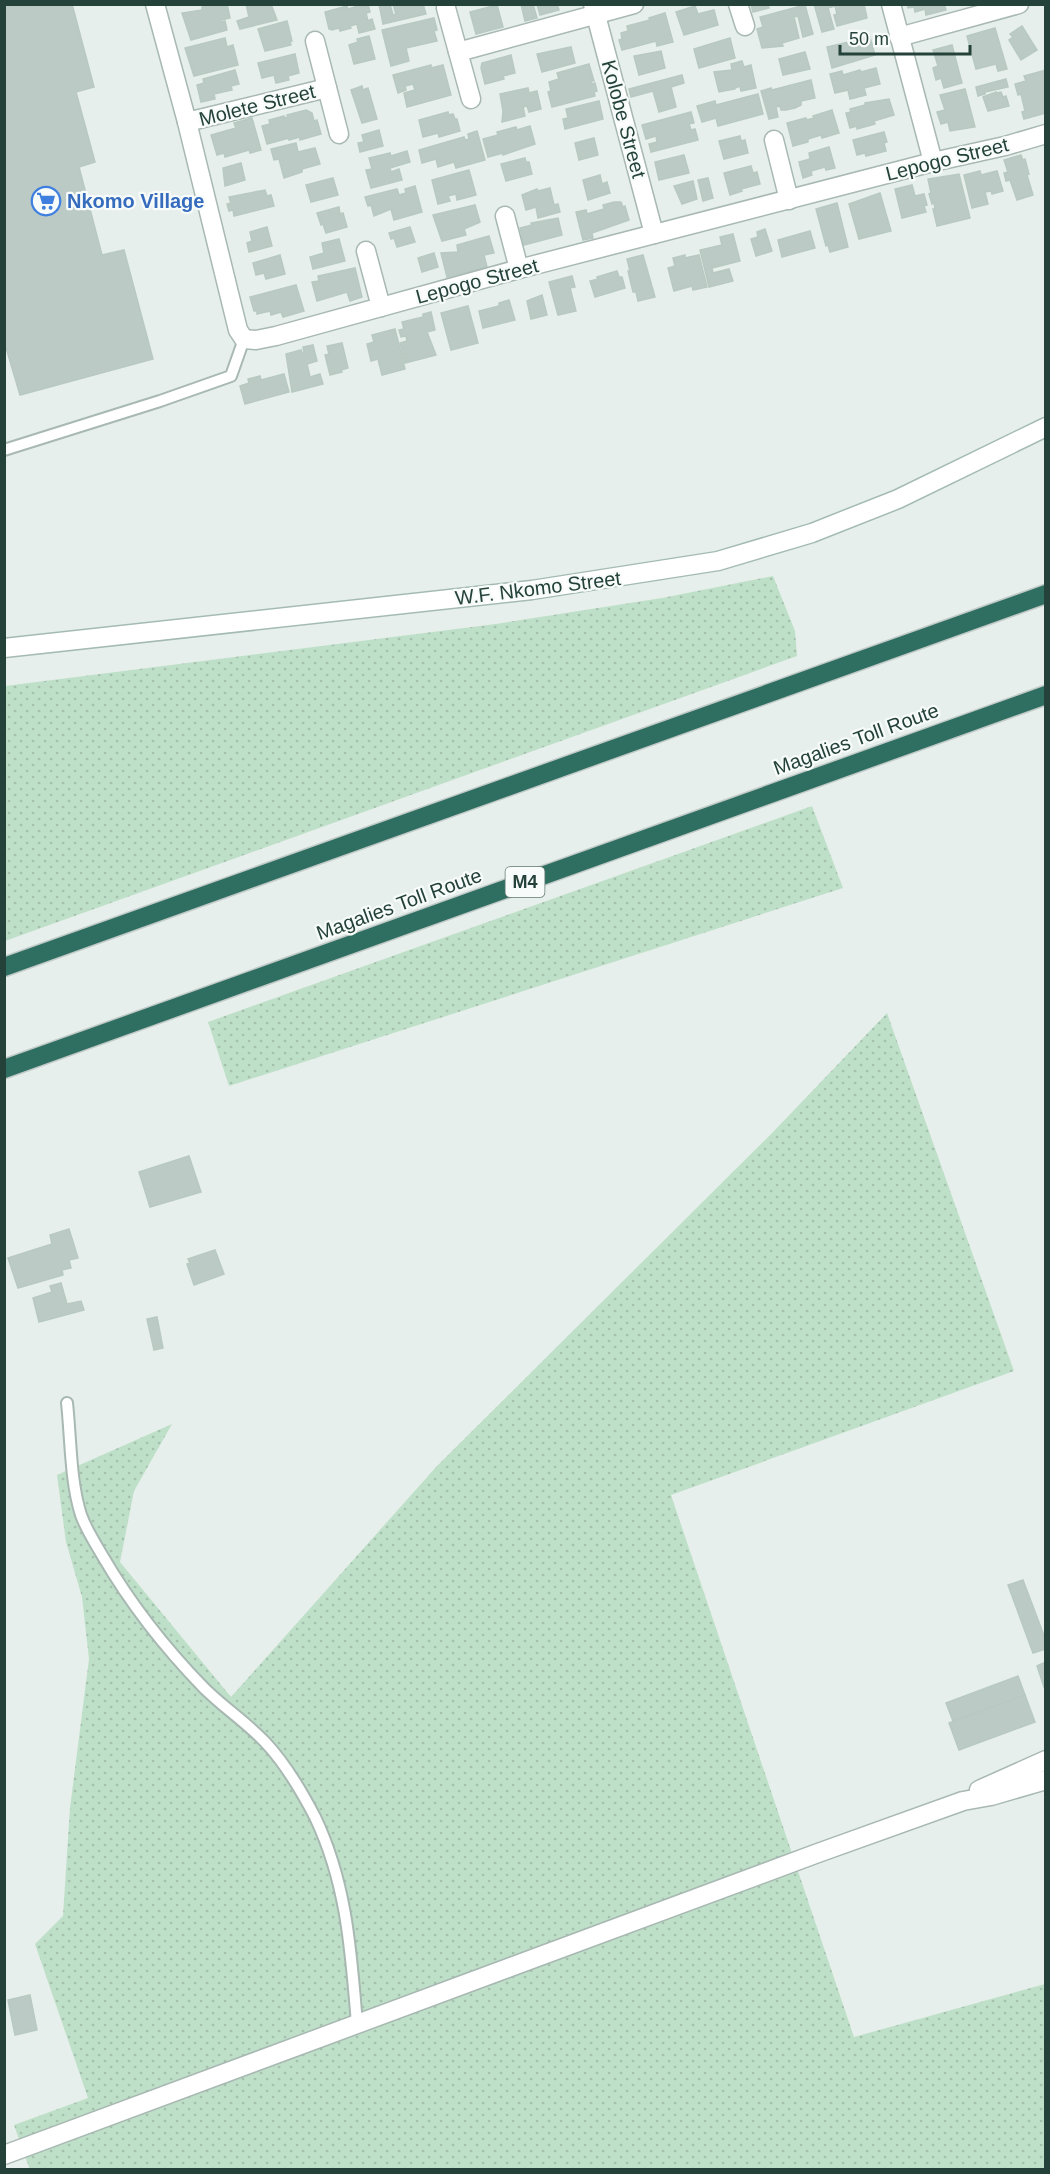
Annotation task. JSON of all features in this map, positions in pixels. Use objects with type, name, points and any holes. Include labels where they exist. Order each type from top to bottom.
[{"type":"highway","points":[[4,967],[1046,594]]},
{"type":"highway","name":"Magalies Toll Route","points":[[4,1070],[1046,695]]},
{"type":"street","points":[[155,4],[187,122],[238,330],[244,339]]},
{"type":"street","points":[[458,52],[594,10],[634,4]]},
{"type":"street","points":[[738,4],[745,26]]},
{"type":"street","points":[[891,4],[933,162]]},
{"type":"street","points":[[899,37],[1019,4]]},
{"type":"street","points":[[446,8],[471,99]]},
{"type":"street","name":"Kolobe Street","points":[[594,10],[654,234]]},
{"type":"street","name":"Molete Street","points":[[315,41],[339,134]]},
{"type":"street","name":"Molete Street","points":[[187,122],[327,88]]},
{"type":"street","name":"Lepogo Street","points":[[244,339],[256,340],[276,336],[519,269],[1046,134]]},
{"type":"street","points":[[774,140],[789,200]]},
{"type":"street","points":[[505,216],[519,269]]},
{"type":"street","points":[[366,251],[381,307]]},
{"type":"street","name":"W.F. Nkomo Street","points":[[4,648],[531,590],[718,561],[812,533],[898,499],[1046,427]]},
{"type":"street","points":[[963,1801],[984,1787],[1046,1760]]},
{"type":"street","points":[[4,2156],[963,1801],[991,1796],[1046,1780]]},
{"type":"lane","points":[[4,450],[231,376],[244,339]]},
{"type":"lane","points":[[67,1403],[75,1482],[81,1515],[111,1570],[160,1638],[204,1688],[266,1743],[288,1772],[314,1816],[330,1851],[344,1902],[357,2024]]},
{"type":"green space","points":[[773,576],[795,631],[797,656],[5,941],[5,686],[496,624],[662,598]]},
{"type":"green space","points":[[812,806],[843,888],[229,1086],[208,1022]]},
{"type":"green space","points":[[887,1013],[1014,1371],[671,1495],[854,2037],[1045,1984],[1045,2169],[30,2170],[14,2125],[88,2098],[35,1944],[63,1916],[70,1808],[89,1659],[82,1597],[66,1542],[57,1475],[172,1424],[134,1491],[120,1562],[231,1697],[437,1466],[774,1131]]},
{"type":"building","name":"Nkomo Village","points":[[4,4],[72,4],[94,87],[76,92],[95,162],[79,167],[102,255],[124,250],[153,359],[20,395],[4,341]]},
{"type":"building","points":[[227,4],[230,18],[221,20],[225,21],[227,30],[191,40],[182,13],[202,10],[202,7]]},
{"type":"building","points":[[246,4],[271,4],[277,20],[240,29],[237,21],[249,17]]},
{"type":"building","points":[[355,4],[368,4],[370,12],[366,13],[368,21],[372,19],[375,29],[359,33],[357,24],[340,31],[339,28],[329,29],[325,12],[347,6],[348,9],[355,7]]},
{"type":"building","points":[[379,4],[390,4],[393,15],[396,14],[393,4],[423,4],[426,14],[383,24]]},
{"type":"building","points":[[521,4],[533,4],[537,18],[525,21]]},
{"type":"building","points":[[537,4],[557,4],[559,10],[540,15]]},
{"type":"building","points":[[751,4],[768,4],[769,8],[753,12]]},
{"type":"building","points":[[814,4],[864,4],[867,18],[837,26],[834,15],[837,14],[835,6],[828,8],[834,29],[822,32]]},
{"type":"building","points":[[907,4],[944,4],[946,10],[926,15],[925,9],[915,12],[914,7],[908,8]]},
{"type":"building","points":[[497,5],[503,27],[476,34],[470,12]]},
{"type":"building","points":[[805,5],[813,34],[803,37],[798,16],[794,17],[799,38],[782,43],[783,46],[762,48],[757,29],[763,27],[760,17]]},
{"type":"building","points":[[695,6],[698,14],[714,10],[718,25],[684,35],[676,12]]},
{"type":"building","points":[[665,13],[673,42],[657,46],[656,41],[622,50],[619,40],[622,39],[621,33],[628,31],[627,26]]},
{"type":"building","points":[[434,18],[437,41],[406,48],[409,61],[391,66],[382,30]]},
{"type":"building","points":[[287,21],[291,45],[265,51],[258,29]]},
{"type":"building","points":[[1022,26],[1037,50],[1021,60],[1009,40],[1013,37],[1010,34]]},
{"type":"building","points":[[995,28],[1007,69],[998,71],[996,64],[976,69],[967,36]]},
{"type":"building","points":[[369,36],[375,59],[354,64],[349,45],[358,42],[357,39]]},
{"type":"building","points":[[870,37],[875,55],[832,68],[827,47]]},
{"type":"building","points":[[225,38],[227,47],[233,45],[238,65],[194,76],[185,48]]},
{"type":"building","points":[[730,38],[735,58],[699,68],[694,49]]},
{"type":"building","points":[[952,45],[962,83],[944,88],[941,78],[936,80],[933,68],[938,66],[933,50]]},
{"type":"building","points":[[571,47],[575,63],[542,72],[537,54]]},
{"type":"building","points":[[661,51],[665,68],[639,75],[634,56]]},
{"type":"building","points":[[805,52],[810,69],[783,75],[779,59]]},
{"type":"building","points":[[295,54],[299,73],[288,76],[289,80],[276,83],[274,75],[262,78],[258,63]]},
{"type":"building","points":[[511,55],[515,73],[503,76],[504,79],[485,84],[482,63]]},
{"type":"building","points":[[742,61],[744,67],[751,65],[756,88],[741,91],[740,86],[719,92],[714,72],[732,70],[731,64]]},
{"type":"building","points":[[589,64],[594,81],[591,81],[592,84],[595,83],[597,91],[594,92],[595,96],[552,107],[548,92],[551,91],[549,82],[559,79],[557,73]]},
{"type":"building","points":[[431,65],[431,68],[443,65],[451,95],[407,107],[404,93],[415,90],[413,84],[405,86],[406,90],[398,93],[393,75]]},
{"type":"building","points":[[876,68],[880,84],[864,88],[866,95],[850,99],[848,90],[835,93],[830,74],[842,71],[843,75]]},
{"type":"building","points":[[235,70],[239,84],[231,86],[232,90],[214,94],[215,99],[201,102],[197,85],[204,83],[203,79]]},
{"type":"building","points":[[1046,70],[1046,113],[1024,119],[1022,112],[1025,111],[1021,94],[1018,95],[1015,84],[1026,81],[1024,76]]},
{"type":"building","points":[[682,75],[684,83],[671,87],[676,107],[659,112],[653,91],[631,97],[629,89]]},
{"type":"building","points":[[1006,79],[1008,87],[985,92],[978,96],[976,87]]},
{"type":"building","points":[[811,80],[815,98],[801,101],[801,105],[795,108],[781,110],[780,106],[776,107],[778,117],[769,119],[761,91]]},
{"type":"building","points":[[362,86],[363,90],[368,88],[377,119],[362,123],[351,90]]},
{"type":"building","points":[[528,88],[529,93],[537,91],[541,109],[529,112],[527,106],[523,107],[525,116],[502,122],[500,94]]},
{"type":"building","points":[[965,89],[975,127],[950,131],[948,122],[941,124],[937,112],[945,110],[940,95]]},
{"type":"building","points":[[1001,92],[1003,97],[1006,96],[1009,106],[988,111],[983,97]]},
{"type":"building","points":[[758,94],[763,114],[718,126],[716,118],[702,122],[697,106],[715,101],[716,105]]},
{"type":"building","points":[[889,99],[894,115],[874,121],[875,124],[857,129],[857,126],[850,128],[846,113],[851,112],[850,109],[865,105],[865,103]]},
{"type":"building","points":[[599,101],[603,119],[565,129],[563,119],[568,118],[566,109]]},
{"type":"building","points":[[306,110],[312,113],[314,121],[317,120],[321,134],[300,140],[300,137],[289,140],[289,138],[267,144],[262,126],[270,124],[269,120],[288,117],[287,115]]},
{"type":"building","points":[[832,110],[839,133],[822,138],[821,135],[793,146],[787,123],[814,118],[813,116]]},
{"type":"building","points":[[448,112],[457,119],[460,131],[439,137],[438,133],[423,137],[419,120]]},
{"type":"building","points":[[691,112],[694,123],[689,124],[691,130],[695,129],[698,140],[651,152],[649,144],[657,142],[656,136],[646,139],[642,125]]},
{"type":"building","points":[[252,118],[261,150],[250,153],[249,150],[225,157],[224,153],[217,155],[211,135],[236,128],[234,123]]},
{"type":"building","points":[[530,126],[535,144],[503,155],[503,153],[488,157],[483,139],[498,135],[497,132]]},
{"type":"building","points":[[379,130],[383,146],[360,152],[358,143],[364,142],[362,135]]},
{"type":"building","points":[[477,131],[485,160],[456,168],[454,162],[438,167],[436,159],[422,163],[419,150],[464,137],[465,140],[469,139],[468,134]]},
{"type":"building","points":[[884,132],[887,142],[884,143],[886,151],[866,156],[865,153],[857,155],[853,140]]},
{"type":"building","points":[[740,136],[741,141],[745,140],[748,153],[724,159],[719,141]]},
{"type":"building","points":[[594,138],[598,155],[579,160],[575,143]]},
{"type":"building","points":[[296,143],[298,152],[315,148],[320,164],[302,169],[302,172],[284,178],[279,159],[274,160],[271,149]]},
{"type":"building","points":[[829,147],[835,168],[826,170],[825,167],[811,171],[812,175],[803,178],[799,162],[810,159],[809,153]]},
{"type":"building","points":[[407,151],[410,162],[390,168],[391,172],[399,169],[402,180],[371,188],[366,170],[372,169],[369,158],[390,153],[391,156]]},
{"type":"building","points":[[684,155],[689,173],[659,180],[655,162]]},
{"type":"building","points":[[1021,155],[1023,160],[1025,159],[1033,195],[1017,200],[1010,180],[1006,181],[1004,173],[1008,172],[1004,160]]},
{"type":"building","points":[[525,158],[526,162],[529,162],[532,174],[506,181],[501,164]]},
{"type":"building","points":[[241,163],[245,180],[225,186],[223,168]]},
{"type":"building","points":[[751,166],[753,173],[757,172],[760,184],[741,189],[742,191],[730,195],[724,173]]},
{"type":"building","points":[[469,170],[476,195],[457,200],[456,194],[448,196],[450,201],[438,204],[432,180]]},
{"type":"building","points":[[980,171],[981,175],[997,171],[1003,191],[992,194],[991,191],[985,192],[988,204],[972,208],[964,175]]},
{"type":"building","points":[[959,174],[970,218],[937,226],[934,203],[932,204],[929,194],[931,193],[928,179]]},
{"type":"building","points":[[600,175],[602,184],[607,182],[610,193],[588,200],[583,180]]},
{"type":"building","points":[[333,178],[338,195],[311,202],[306,185]]},
{"type":"building","points":[[708,178],[713,198],[703,201],[698,180]]},
{"type":"building","points":[[693,181],[697,199],[682,204],[674,186]]},
{"type":"building","points":[[912,185],[915,196],[924,194],[926,212],[902,218],[895,189]]},
{"type":"building","points":[[415,186],[422,212],[394,220],[391,209],[374,216],[371,205],[368,206],[365,197],[397,189],[399,195],[406,193],[405,189]]},
{"type":"building","points":[[550,188],[554,205],[558,204],[560,212],[538,218],[536,207],[526,210],[522,195],[537,189],[538,191]]},
{"type":"building","points":[[265,190],[267,196],[271,195],[274,206],[234,216],[233,210],[229,211],[227,204],[231,203],[229,197]]},
{"type":"building","points":[[880,193],[891,231],[859,239],[849,204]]},
{"type":"building","points":[[621,202],[623,207],[625,206],[629,220],[592,233],[593,238],[583,240],[576,212],[586,210],[587,214],[604,209],[603,205]]},
{"type":"building","points":[[837,203],[848,247],[830,252],[828,245],[826,246],[816,209]]},
{"type":"building","points":[[475,205],[480,222],[464,229],[466,235],[442,241],[433,215]]},
{"type":"building","points":[[339,207],[347,227],[326,233],[317,213]]},
{"type":"building","points":[[558,218],[562,235],[524,245],[520,228],[532,225],[531,223]]},
{"type":"building","points":[[267,227],[272,246],[249,252],[247,243],[252,241],[250,232]]},
{"type":"building","points":[[410,227],[415,242],[397,247],[394,238],[391,239],[389,233]]},
{"type":"building","points":[[765,229],[772,251],[756,256],[751,239],[758,237],[757,232]]},
{"type":"building","points":[[810,231],[815,248],[782,257],[778,240]]},
{"type":"building","points":[[733,234],[740,261],[712,268],[713,273],[729,269],[733,281],[709,287],[700,250],[722,245],[720,237]]},
{"type":"building","points":[[489,236],[494,253],[484,255],[487,267],[447,277],[441,253],[458,252],[457,245]]},
{"type":"building","points":[[339,239],[345,261],[313,269],[310,257],[324,253],[322,243]]},
{"type":"building","points":[[434,253],[438,267],[422,272],[418,258]]},
{"type":"building","points":[[280,255],[285,274],[266,279],[264,273],[256,275],[253,263]]},
{"type":"building","points":[[643,255],[655,297],[638,301],[636,292],[633,292],[627,259]]},
{"type":"building","points":[[685,255],[685,258],[699,255],[707,287],[693,290],[692,286],[674,291],[668,268],[675,266],[673,258]]},
{"type":"building","points":[[355,268],[362,297],[350,301],[347,292],[317,301],[312,282],[319,281],[318,276]]},
{"type":"building","points":[[617,271],[619,277],[622,277],[625,288],[595,297],[590,281]]},
{"type":"building","points":[[572,276],[575,287],[570,288],[576,311],[558,315],[549,282]]},
{"type":"building","points":[[296,285],[304,311],[283,317],[281,312],[271,315],[270,311],[257,314],[257,311],[254,311],[250,297]]},
{"type":"building","points":[[542,295],[547,315],[531,319],[527,301]]},
{"type":"building","points":[[509,300],[515,320],[483,328],[479,311],[499,306],[499,303]]},
{"type":"building","points":[[468,306],[478,343],[451,350],[441,313]]},
{"type":"building","points":[[431,312],[435,330],[427,332],[436,355],[405,363],[400,343],[407,341],[406,336],[401,337],[399,330],[404,329],[402,322],[423,317],[423,314]]},
{"type":"building","points":[[395,329],[405,369],[382,375],[378,359],[371,361],[367,344],[374,342],[372,335]]},
{"type":"building","points":[[342,343],[348,368],[330,375],[325,355],[329,354],[327,346]]},
{"type":"building","points":[[313,345],[317,361],[307,364],[310,377],[320,374],[323,384],[292,392],[286,354],[301,350],[302,353],[304,352],[303,347]]},
{"type":"building","points":[[284,374],[289,392],[245,404],[240,386],[249,383],[248,379],[260,376],[261,380]]},
{"type":"building","points":[[189,1156],[201,1192],[150,1207],[139,1172]]},
{"type":"building","points":[[69,1229],[78,1258],[69,1260],[71,1268],[62,1270],[63,1275],[18,1288],[8,1258],[52,1244],[50,1235]]},
{"type":"building","points":[[215,1250],[224,1274],[194,1285],[187,1264],[190,1263],[188,1259]]},
{"type":"building","points":[[61,1283],[67,1304],[81,1301],[84,1310],[39,1322],[33,1298],[52,1292],[50,1286]]},
{"type":"building","points":[[157,1317],[163,1348],[154,1350],[147,1319]]},
{"type":"building","points":[[1023,1580],[1046,1641],[1046,1649],[1033,1653],[1008,1585]]},
{"type":"building","points":[[1046,1662],[1046,1686],[1044,1687],[1037,1666]]},
{"type":"building","points":[[1018,1676],[1025,1695],[953,1721],[946,1703]]},
{"type":"building","points":[[1025,1695],[1035,1722],[959,1750],[949,1723]]},
{"type":"building","points":[[30,1995],[37,2030],[15,2035],[8,2000]]},
{"type":"place","name":"Nkomo Village","points":[[46,201]]}]
